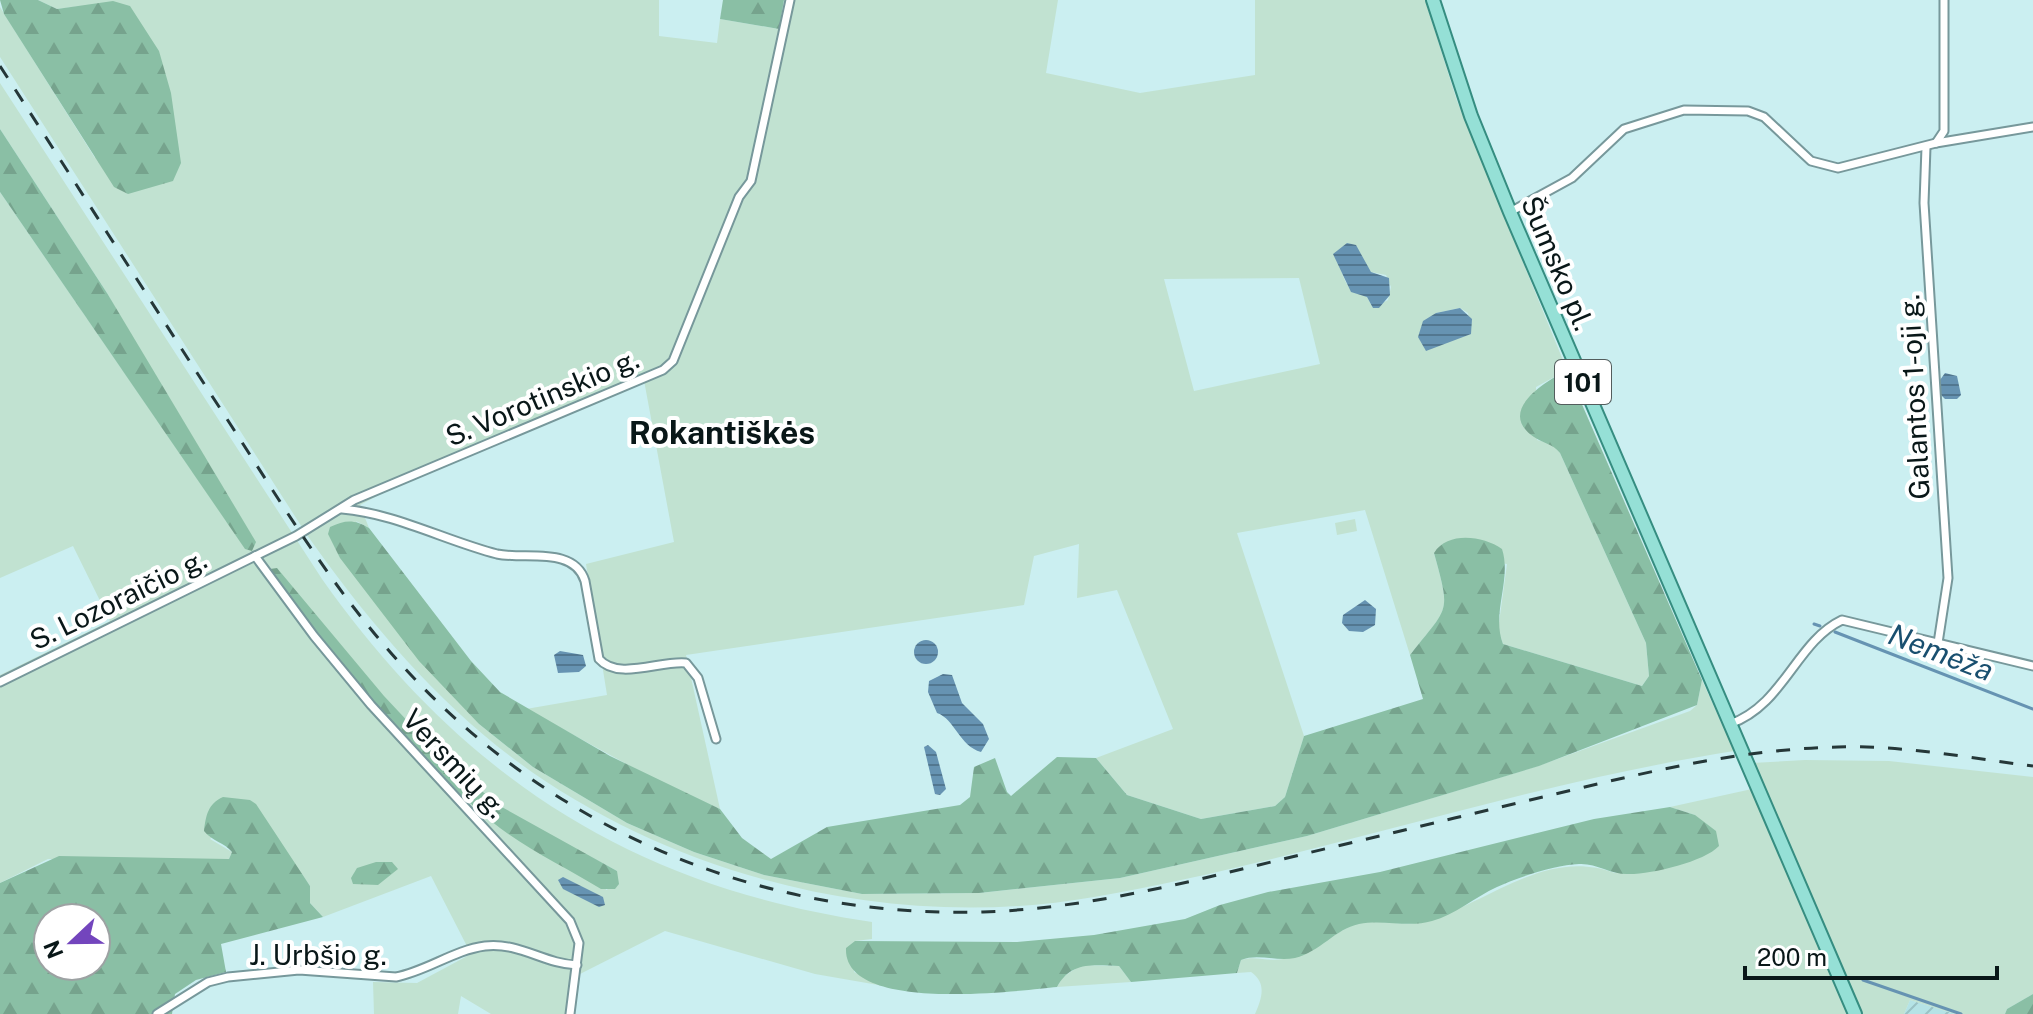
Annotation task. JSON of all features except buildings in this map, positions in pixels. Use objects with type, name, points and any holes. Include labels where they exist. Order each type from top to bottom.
[{"type":"main road","name":"Šumsko pl.","points":[[1433,0],[1471,116],[1510,212],[1855,1014]]},
{"type":"street","name":"S. Vorotinskio g.","points":[[255,556],[340,509],[663,370],[673,361],[739,197],[751,181],[790,0]]},
{"type":"street","points":[[1936,143],[1944,131],[1944,0]]},
{"type":"street","points":[[1510,212],[1584,170],[1605,144],[1624,129],[1684,110],[1748,111],[1764,117],[1811,161],[1823,167],[1856,166],[1936,143],[2033,127]]},
{"type":"street","name":"Galantos 1-oji g.","points":[[1926,147],[1924,203],[1948,578],[1938,643]]},
{"type":"street","points":[[340,509],[354,510],[500,554],[554,557],[572,562],[581,569],[585,581],[599,659],[619,669],[686,663],[698,678],[716,739]]},
{"type":"street","name":"S. Lozoraičio g.","points":[[0,682],[255,556]]},
{"type":"street","name":"Versmių g.","points":[[255,556],[314,636],[371,705],[570,921],[579,943],[570,1014]]},
{"type":"street","points":[[1730,724],[1761,708],[1826,630],[1842,620],[2033,663]]},
{"type":"street","name":"J. Urbšio g.","points":[[157,1014],[208,982],[266,972],[396,977],[417,973],[486,946],[519,947],[562,964],[577,965]]},
{"type":"shaded area","points":[[1347,243],[1356,245],[1371,272],[1389,278],[1390,295],[1379,308],[1373,308],[1367,297],[1351,292],[1333,254]]},
{"type":"shaded area","points":[[1460,308],[1472,319],[1471,334],[1426,351],[1418,337],[1423,321],[1436,313]]},
{"type":"shaded area","points":[[1945,373],[1957,376],[1961,395],[1957,399],[1945,399],[1941,395],[1940,380]]},
{"type":"shaded area","points":[[1365,600],[1376,609],[1375,625],[1363,632],[1349,631],[1342,623],[1343,615]]},
{"type":"shaded area","points":[[926,640],[934,644],[938,652],[934,660],[926,664],[918,660],[914,652],[918,644]]},
{"type":"shaded area","points":[[560,651],[583,655],[586,666],[579,672],[558,673],[554,655]]},
{"type":"shaded area","points":[[943,674],[952,675],[962,703],[983,724],[989,739],[981,752],[967,744],[937,713],[928,692],[929,681]]},
{"type":"shaded area","points":[[928,745],[936,752],[946,789],[940,795],[935,794],[924,747]]},
{"type":"shaded area","points":[[563,877],[603,897],[605,905],[599,907],[563,889],[558,880]]},
{"type":"shaded area","points":[[1910,1000],[1955,1014],[1904,1014]]},
{"type":"green space","points":[[0,0],[38,0],[57,9],[113,1],[130,6],[159,51],[171,93],[181,163],[173,181],[128,194],[114,187],[4,14]]},
{"type":"green space","points":[[38,0],[659,0],[659,36],[717,43],[720,19],[779,29],[784,0],[1058,0],[1046,73],[1140,93],[1255,75],[1255,0],[1425,0],[1457,101],[1567,370],[1536,387],[1537,440],[1553,444],[1560,453],[1646,643],[1649,676],[1642,686],[1503,644],[1498,630],[1507,564],[1434,553],[1443,588],[1443,609],[1410,655],[1365,510],[1237,533],[1304,736],[1285,797],[1275,806],[1201,819],[1127,795],[1096,758],[1173,729],[1117,590],[1077,598],[1079,544],[1034,556],[1024,605],[686,655],[720,809],[663,784],[526,709],[607,695],[586,564],[674,542],[643,375],[479,442],[360,505],[369,528],[356,521],[479,724],[533,767],[627,823],[694,852],[764,875],[862,894],[979,893],[1120,878],[1307,836],[1538,766],[1690,711],[1697,705],[1702,680],[1734,751],[1573,783],[1174,881],[1094,897],[1016,906],[937,907],[858,899],[780,884],[704,860],[630,830],[561,791],[470,723],[395,647],[307,535],[0,57],[0,7],[95,158],[81,6],[57,9]],"holes":[[[1366,266],[1371,272],[1386,275],[1391,287],[1388,300],[1373,308],[1367,297],[1349,286],[1341,270]],[[1299,278],[1320,364],[1194,391],[1164,279]],[[1460,308],[1468,313],[1471,334],[1443,342],[1436,313]]]},
{"type":"green space","points":[[723,0],[784,0],[779,29],[720,19]]},
{"type":"green space","points":[[0,83],[322,579],[376,649],[433,711],[494,765],[560,811],[630,850],[705,881],[785,905],[872,922],[872,939],[855,941],[854,972],[884,986],[815,974],[665,931],[580,974],[575,1014],[491,1014],[461,996],[458,1014],[374,1014],[373,982],[417,983],[471,954],[431,876],[323,917],[310,903],[310,886],[250,800],[210,839],[232,852],[229,859],[48,859],[0,883],[0,675],[110,621],[73,546],[0,578],[0,192],[245,548],[107,293],[0,129]],"holes":[[[351,675],[371,689],[498,805],[541,832],[617,871],[607,890],[493,822],[427,759]]]},
{"type":"green space","points":[[0,129],[107,293],[256,542],[252,551],[245,549],[0,192]]},
{"type":"green space","points":[[1567,370],[1702,680],[1697,705],[1539,766],[1307,836],[1120,878],[979,893],[862,894],[764,875],[694,852],[627,823],[533,767],[479,724],[419,661],[340,558],[328,534],[330,527],[345,522],[359,523],[369,528],[471,661],[500,692],[610,756],[720,809],[742,838],[771,859],[827,827],[960,805],[970,797],[974,767],[995,758],[1011,796],[1057,757],[1096,758],[1127,795],[1201,819],[1275,806],[1285,797],[1304,736],[1423,699],[1410,655],[1433,627],[1443,608],[1443,588],[1434,553],[1448,541],[1476,539],[1502,549],[1505,573],[1499,620],[1503,644],[1642,686],[1649,676],[1646,643],[1560,453],[1534,437],[1524,427],[1520,417],[1528,398]]},
{"type":"green space","points":[[1355,519],[1357,531],[1337,535],[1335,523]]},
{"type":"green space","points":[[277,568],[384,696],[444,760],[500,806],[617,871],[619,884],[615,889],[601,889],[531,849],[460,794],[430,765],[348,671],[271,573],[270,569]]},
{"type":"green space","points":[[1889,761],[2033,777],[2033,994],[2007,1009],[2005,1014],[1955,1014],[1910,1000],[1904,1014],[1863,1014],[1752,763]]},
{"type":"green space","points":[[1752,789],[1848,1014],[1255,1014],[1261,997],[1259,981],[1251,972],[1237,973],[1241,960],[1294,957],[1361,923],[1420,922],[1539,873],[1563,867],[1589,867],[1615,873],[1695,815],[1670,807]]},
{"type":"green space","points":[[223,797],[250,800],[256,804],[310,886],[310,903],[323,917],[221,944],[226,972],[196,980],[175,994],[172,1014],[0,1014],[0,883],[59,856],[229,859],[232,852],[204,831],[214,803]]},
{"type":"green space","points":[[1670,807],[1695,815],[1716,831],[1719,846],[1689,862],[1637,874],[1621,874],[1585,864],[1548,869],[1497,887],[1440,918],[1414,924],[1359,924],[1295,958],[1254,957],[1241,960],[1237,973],[1131,982],[1119,966],[1092,965],[1069,973],[1057,987],[935,994],[901,990],[872,982],[853,969],[846,948],[855,941],[1017,942],[1094,935],[1185,919],[1220,905],[1268,892],[1380,872],[1594,819]]},
{"type":"green space","points":[[376,862],[392,862],[398,869],[378,885],[353,884],[351,878],[357,868]]},
{"type":"green space","points":[[1081,965],[1119,966],[1131,982],[1057,987],[1063,977]]},
{"type":"green space","points":[[2033,994],[2033,1014],[2005,1014],[2007,1009]]},
{"type":"waterway","name":"Nemėža","points":[[1814,624],[1820,626]]},
{"type":"waterway","name":"Nemėža","points":[[1835,632],[2033,709]]},
{"type":"waterway","points":[[1863,980],[1961,1014]]},
{"type":"railway","points":[[0,66],[292,520],[379,639],[439,703],[504,759],[575,807],[650,846],[728,876],[811,898],[896,910],[983,912],[1027,909],[1160,888],[1605,782],[1737,756],[1862,747],[2033,766]]},
{"type":"district","name":"Rokantiškės","points":[[722,432]]}]
